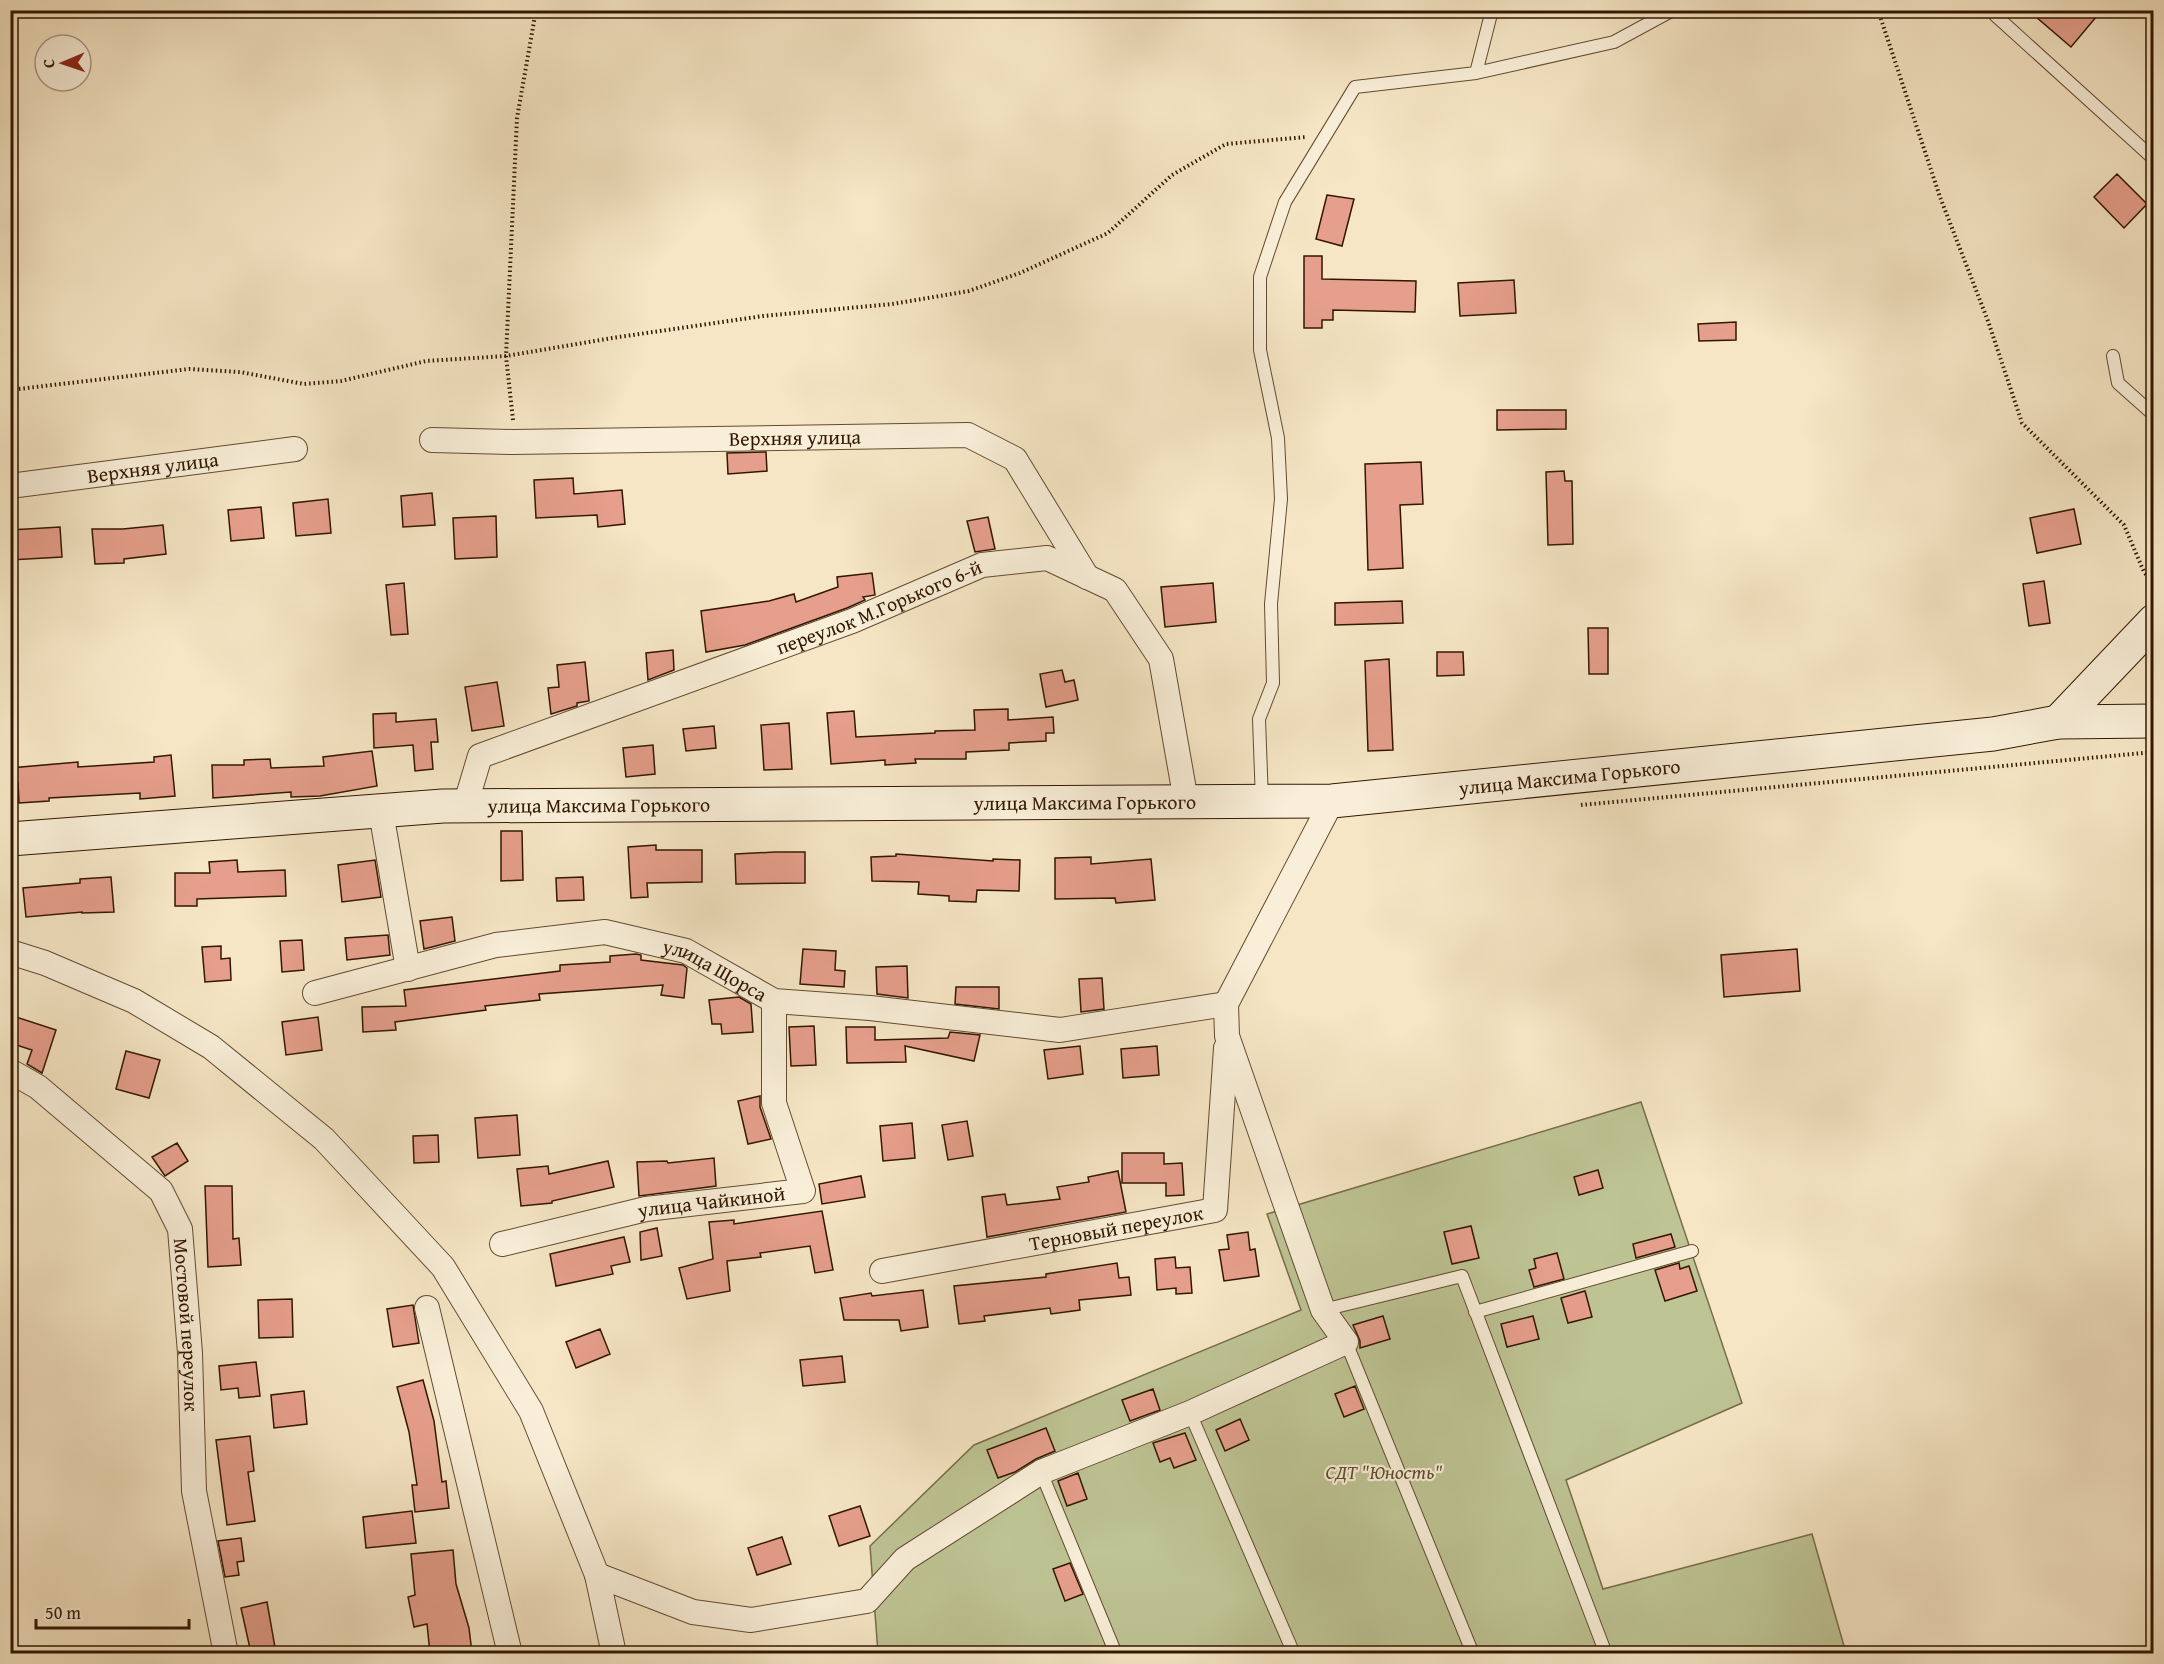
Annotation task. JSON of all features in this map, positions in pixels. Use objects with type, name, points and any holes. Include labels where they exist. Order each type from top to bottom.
[{"type":"street","name":"Верхняя улица","points":[[432,441],[513,442],[968,435],[1015,459],[1087,577]]},
{"type":"street","name":"Верхняя улица","points":[[10,486],[295,449]]},
{"type":"street","name":"переулок М.Горького 6-й","points":[[465,806],[480,756],[852,621],[982,565],[1047,558],[1114,590],[1161,659],[1186,801]]},
{"type":"street","points":[[2058,722],[2154,621]]},
{"type":"street","name":"улица Максима Горького","points":[[10,839],[465,806],[1332,801],[1993,734],[2058,722],[2154,721]]},
{"type":"street","points":[[597,1575],[693,1612],[751,1620],[867,1601],[905,1559],[1041,1472],[1190,1413],[1346,1342],[1323,1310],[1227,1036],[1226,1004],[1332,801]]},
{"type":"street","points":[[381,812],[408,969]]},
{"type":"street","name":"улица Щорса","points":[[315,993],[496,945],[605,932],[686,951],[774,1001],[870,1008],[1060,1030],[1226,1004]]},
{"type":"street","points":[[10,952],[45,963],[134,1001],[211,1047],[324,1139],[443,1267],[531,1411],[597,1575],[614,1653]]},
{"type":"street","name":"улица Чайкиной","points":[[502,1244],[646,1209],[803,1191],[774,1103],[774,1001]]},
{"type":"street","name":"Терновый переулок","points":[[882,1271],[1215,1210],[1227,1036]]},
{"type":"street","name":"Мостовой переулок","points":[[10,1071],[38,1087],[161,1191],[180,1229],[190,1353],[194,1491],[226,1653]]},
{"type":"street","points":[[427,1308],[510,1653]]},
{"type":"lane","points":[[1476,73],[1492,10]]},
{"type":"lane","points":[[1262,801],[1259,719],[1273,683],[1271,604],[1281,499],[1278,438],[1260,350],[1260,277],[1285,202],[1354,87],[1476,73],[1614,42],[1673,10]]},
{"type":"lane","points":[[1997,10],[1995,15],[2154,159]]},
{"type":"lane","points":[[2113,356],[2118,383],[2154,415]]},
{"type":"lane","points":[[1475,1312],[1692,1251]]},
{"type":"lane","points":[[1323,1310],[1462,1276],[1606,1653]]},
{"type":"lane","points":[[1346,1342],[1473,1653]]},
{"type":"lane","points":[[1190,1413],[1294,1653]]},
{"type":"lane","points":[[1041,1472],[1116,1653]]},
{"type":"path","points":[[513,442],[513,410],[507,356],[517,118],[536,10]]},
{"type":"path","points":[[1878,10],[1940,197],[1988,321],[2022,423],[2124,525],[2144,572],[2154,585]]},
{"type":"path","points":[[10,390],[189,369],[240,372],[304,384],[341,381],[426,361],[507,356],[763,316],[892,304],[969,291],[1020,273],[1108,233],[1172,175],[1226,144],[1325,135]]},
{"type":"green space","name":"СДТ \"Юность\"","points":[[1641,1102],[1742,1403],[1566,1480],[1603,1589],[1812,1534],[1846,1653],[878,1653],[870,1546],[974,1445],[1301,1310],[1267,1214]]},
{"type":"building","points":[[2028,10],[2102,10],[2071,47]]},
{"type":"building","points":[[2117,174],[2147,204],[2124,228],[2094,197]]},
{"type":"building","points":[[1327,195],[1354,199],[1342,246],[1316,239]]},
{"type":"building","points":[[1304,256],[1322,256],[1322,279],[1416,281],[1415,312],[1333,310],[1333,320],[1322,320],[1322,328],[1304,328]]},
{"type":"building","points":[[1514,280],[1516,313],[1460,316],[1458,283]]},
{"type":"building","points":[[1736,322],[1736,340],[1699,341],[1698,324]]},
{"type":"building","points":[[1497,410],[1566,410],[1566,429],[1497,430]]},
{"type":"building","points":[[766,452],[767,471],[728,474],[727,453]]},
{"type":"building","points":[[1421,462],[1423,504],[1400,505],[1403,568],[1368,570],[1365,464]]},
{"type":"building","points":[[1564,471],[1565,481],[1572,481],[1573,544],[1548,545],[1546,472]]},
{"type":"building","points":[[573,478],[574,494],[622,490],[625,524],[598,527],[597,515],[536,518],[534,480]]},
{"type":"building","points":[[432,493],[435,525],[403,527],[401,496]]},
{"type":"building","points":[[328,499],[331,533],[296,536],[293,503]]},
{"type":"building","points":[[261,507],[264,538],[231,541],[228,510]]},
{"type":"building","points":[[2074,509],[2081,544],[2037,553],[2030,518]]},
{"type":"building","points":[[496,516],[497,557],[455,559],[453,518]]},
{"type":"building","points":[[988,517],[995,549],[975,552],[967,521]]},
{"type":"building","points":[[163,525],[166,554],[124,559],[124,563],[95,564],[92,529]]},
{"type":"building","points":[[60,527],[62,557],[10,560],[10,530]]},
{"type":"building","points":[[872,573],[875,595],[863,597],[865,600],[745,645],[706,652],[701,611],[769,601],[794,594],[796,602],[838,587],[837,577]]},
{"type":"building","points":[[2044,581],[2050,623],[2029,626],[2023,584]]},
{"type":"building","points":[[404,583],[408,634],[391,635],[386,585]]},
{"type":"building","points":[[1213,583],[1216,622],[1165,627],[1161,587]]},
{"type":"building","points":[[1402,601],[1403,623],[1335,625],[1335,603]]},
{"type":"building","points":[[1588,628],[1608,628],[1608,674],[1589,674]]},
{"type":"building","points":[[673,650],[674,670],[648,680],[646,653]]},
{"type":"building","points":[[1437,652],[1463,652],[1464,675],[1437,676]]},
{"type":"building","points":[[1389,659],[1393,750],[1368,751],[1365,661]]},
{"type":"building","points":[[585,662],[589,701],[577,703],[577,706],[551,714],[548,688],[559,687],[557,665]]},
{"type":"building","points":[[1062,670],[1065,682],[1074,680],[1078,700],[1046,707],[1040,674]]},
{"type":"building","points":[[497,682],[504,726],[472,731],[465,687]]},
{"type":"building","points":[[1008,709],[1008,720],[1053,717],[1054,733],[1046,733],[1046,741],[1009,743],[1009,750],[966,752],[966,759],[915,759],[916,763],[885,765],[885,760],[831,764],[827,713],[854,711],[856,737],[975,730],[974,710]]},
{"type":"building","points":[[396,713],[396,722],[436,719],[438,742],[431,742],[433,769],[415,771],[413,745],[374,748],[373,714]]},
{"type":"building","points":[[789,723],[792,769],[764,770],[761,725]]},
{"type":"building","points":[[714,726],[716,748],[686,751],[683,729]]},
{"type":"building","points":[[653,745],[655,774],[626,777],[623,748]]},
{"type":"building","points":[[372,751],[377,786],[320,796],[291,797],[291,792],[213,798],[212,765],[244,765],[244,760],[270,759],[271,768],[324,766],[323,757]]},
{"type":"building","points":[[171,755],[175,796],[140,799],[140,793],[49,798],[49,801],[19,803],[18,783],[11,782],[10,768],[78,762],[78,767],[154,762],[154,757]]},
{"type":"building","points":[[501,831],[522,831],[523,880],[501,881]]},
{"type":"building","points":[[656,845],[656,850],[702,850],[702,882],[647,883],[648,897],[631,898],[628,847]]},
{"type":"building","points":[[805,852],[805,883],[736,884],[735,854]]},
{"type":"building","points":[[896,854],[993,861],[993,859],[1020,860],[1019,891],[977,890],[976,902],[949,901],[949,896],[918,894],[919,882],[872,881],[871,857],[896,856]]},
{"type":"building","points":[[1091,857],[1091,864],[1151,859],[1155,900],[1116,903],[1115,898],[1055,899],[1055,858]]},
{"type":"building","points":[[237,860],[238,872],[285,870],[286,896],[197,899],[197,906],[175,906],[175,873],[210,873],[209,862]]},
{"type":"building","points":[[375,860],[381,897],[342,902],[338,865]]},
{"type":"building","points":[[111,877],[114,912],[82,912],[26,917],[23,888],[80,883],[80,879]]},
{"type":"building","points":[[583,877],[584,900],[557,901],[556,878]]},
{"type":"building","points":[[452,917],[455,941],[424,949],[420,921]]},
{"type":"building","points":[[388,935],[390,955],[347,960],[345,938]]},
{"type":"building","points":[[302,940],[304,970],[282,972],[280,941]]},
{"type":"building","points":[[221,946],[221,959],[230,958],[231,980],[205,982],[202,947]]},
{"type":"building","points":[[803,949],[836,951],[835,970],[845,971],[844,987],[800,984]]},
{"type":"building","points":[[1797,949],[1800,991],[1724,997],[1721,955]]},
{"type":"building","points":[[641,955],[641,960],[683,965],[687,968],[684,998],[661,995],[663,985],[539,994],[540,1000],[485,1006],[486,1010],[395,1022],[396,1030],[363,1032],[362,1007],[406,1006],[404,990],[560,971],[560,965],[610,962],[610,956]]},
{"type":"building","points":[[907,966],[908,998],[877,994],[876,967]]},
{"type":"building","points":[[1102,978],[1104,1009],[1081,1012],[1079,979]]},
{"type":"building","points":[[956,987],[999,987],[999,1009],[955,1004]]},
{"type":"building","points":[[739,997],[751,1004],[753,1032],[722,1034],[721,1024],[712,1024],[709,1000]]},
{"type":"building","points":[[10,1015],[56,1030],[42,1073],[27,1064],[32,1050],[10,1043]]},
{"type":"building","points":[[318,1017],[322,1050],[286,1055],[282,1022]]},
{"type":"building","points":[[814,1026],[816,1065],[791,1066],[789,1027]]},
{"type":"building","points":[[846,1027],[875,1027],[875,1040],[948,1038],[950,1032],[980,1035],[974,1061],[905,1046],[906,1062],[847,1063]]},
{"type":"building","points":[[1080,1046],[1083,1074],[1048,1079],[1044,1050]]},
{"type":"building","points":[[1157,1046],[1159,1075],[1123,1078],[1121,1049]]},
{"type":"building","points":[[126,1051],[160,1060],[149,1098],[116,1089]]},
{"type":"building","points":[[760,1096],[760,1107],[771,1139],[748,1144],[738,1101]]},
{"type":"building","points":[[517,1115],[520,1155],[478,1158],[475,1118]]},
{"type":"building","points":[[967,1121],[973,1156],[948,1160],[942,1125]]},
{"type":"building","points":[[912,1123],[915,1158],[883,1161],[880,1126]]},
{"type":"building","points":[[438,1135],[439,1162],[414,1163],[413,1136]]},
{"type":"building","points":[[177,1143],[188,1161],[165,1176],[152,1157]]},
{"type":"building","points":[[1122,1153],[1164,1153],[1164,1164],[1182,1163],[1184,1195],[1166,1196],[1166,1183],[1122,1183]]},
{"type":"building","points":[[714,1158],[716,1186],[639,1196],[637,1162],[667,1161],[668,1163]]},
{"type":"building","points":[[608,1161],[614,1187],[552,1201],[552,1203],[521,1206],[517,1169],[548,1166],[549,1174]]},
{"type":"building","points":[[1598,1170],[1603,1188],[1579,1195],[1574,1177]]},
{"type":"building","points":[[1118,1171],[1126,1212],[987,1237],[982,1197],[1005,1194],[1007,1205],[1060,1199],[1057,1187],[1089,1182],[1088,1177]]},
{"type":"building","points":[[861,1176],[865,1197],[822,1204],[819,1184]]},
{"type":"building","points":[[205,1186],[232,1186],[233,1239],[239,1238],[241,1265],[208,1267]]},
{"type":"building","points":[[822,1211],[833,1270],[815,1273],[810,1246],[760,1253],[761,1257],[727,1261],[730,1291],[687,1299],[679,1268],[713,1259],[709,1222],[734,1220],[734,1224]]},
{"type":"building","points":[[1471,1226],[1479,1258],[1452,1264],[1444,1232]]},
{"type":"building","points":[[657,1228],[662,1256],[641,1260],[640,1232]]},
{"type":"building","points":[[1248,1232],[1250,1250],[1255,1249],[1259,1276],[1224,1281],[1219,1250],[1229,1249],[1227,1235]]},
{"type":"building","points":[[1671,1234],[1675,1247],[1636,1258],[1633,1244]]},
{"type":"building","points":[[624,1237],[630,1262],[611,1266],[613,1274],[556,1286],[550,1254]]},
{"type":"building","points":[[1557,1253],[1564,1279],[1534,1287],[1529,1270],[1536,1268],[1534,1259]]},
{"type":"building","points":[[1175,1257],[1176,1268],[1190,1267],[1192,1293],[1176,1294],[1176,1288],[1157,1290],[1155,1259]]},
{"type":"building","points":[[1117,1263],[1119,1278],[1129,1277],[1131,1295],[1079,1300],[1080,1310],[1051,1314],[1050,1308],[984,1316],[985,1321],[959,1324],[954,1286],[1046,1277],[1046,1274]]},
{"type":"building","points":[[1679,1263],[1680,1269],[1689,1266],[1697,1291],[1665,1301],[1655,1270]]},
{"type":"building","points":[[923,1290],[928,1327],[901,1331],[899,1320],[844,1320],[840,1298],[871,1293],[872,1296]]},
{"type":"building","points":[[1585,1291],[1592,1317],[1568,1323],[1561,1298]]},
{"type":"building","points":[[292,1299],[293,1337],[259,1338],[258,1300]]},
{"type":"building","points":[[413,1305],[419,1343],[393,1347],[387,1309]]},
{"type":"building","points":[[1383,1316],[1390,1339],[1360,1348],[1360,1341],[1353,1325]]},
{"type":"building","points":[[1533,1316],[1539,1339],[1507,1347],[1501,1324]]},
{"type":"building","points":[[600,1329],[610,1354],[576,1368],[566,1342]]},
{"type":"building","points":[[842,1356],[845,1382],[803,1386],[800,1360]]},
{"type":"building","points":[[256,1362],[260,1396],[239,1398],[238,1388],[221,1390],[219,1366]]},
{"type":"building","points":[[423,1380],[434,1421],[442,1482],[446,1481],[449,1508],[415,1512],[412,1485],[417,1485],[409,1432],[397,1387]]},
{"type":"building","points":[[1355,1386],[1364,1409],[1344,1417],[1335,1394]]},
{"type":"building","points":[[1153,1389],[1160,1410],[1130,1421],[1122,1400]]},
{"type":"building","points":[[304,1391],[307,1424],[274,1428],[271,1395]]},
{"type":"building","points":[[1240,1419],[1249,1440],[1225,1451],[1216,1430]]},
{"type":"building","points":[[1046,1428],[1055,1451],[1015,1472],[998,1478],[987,1450]]},
{"type":"building","points":[[1185,1433],[1196,1460],[1174,1468],[1170,1458],[1160,1462],[1153,1443]]},
{"type":"building","points":[[250,1436],[254,1471],[248,1472],[255,1521],[227,1525],[216,1440]]},
{"type":"building","points":[[1078,1473],[1087,1499],[1067,1506],[1058,1481]]},
{"type":"building","points":[[860,1506],[870,1536],[839,1546],[829,1516]]},
{"type":"building","points":[[412,1511],[416,1543],[366,1548],[363,1517]]},
{"type":"building","points":[[782,1537],[791,1564],[757,1575],[748,1548]]},
{"type":"building","points":[[241,1538],[244,1561],[237,1562],[239,1575],[225,1577],[218,1541]]},
{"type":"building","points":[[453,1550],[456,1584],[469,1628],[472,1653],[430,1653],[427,1624],[414,1627],[408,1597],[415,1595],[411,1554]]},
{"type":"building","points":[[1070,1563],[1083,1594],[1065,1601],[1053,1569]]},
{"type":"building","points":[[267,1602],[276,1653],[251,1653],[241,1608]]},
{"type":"railway","points":[[10,1649],[11,1654]]}]
